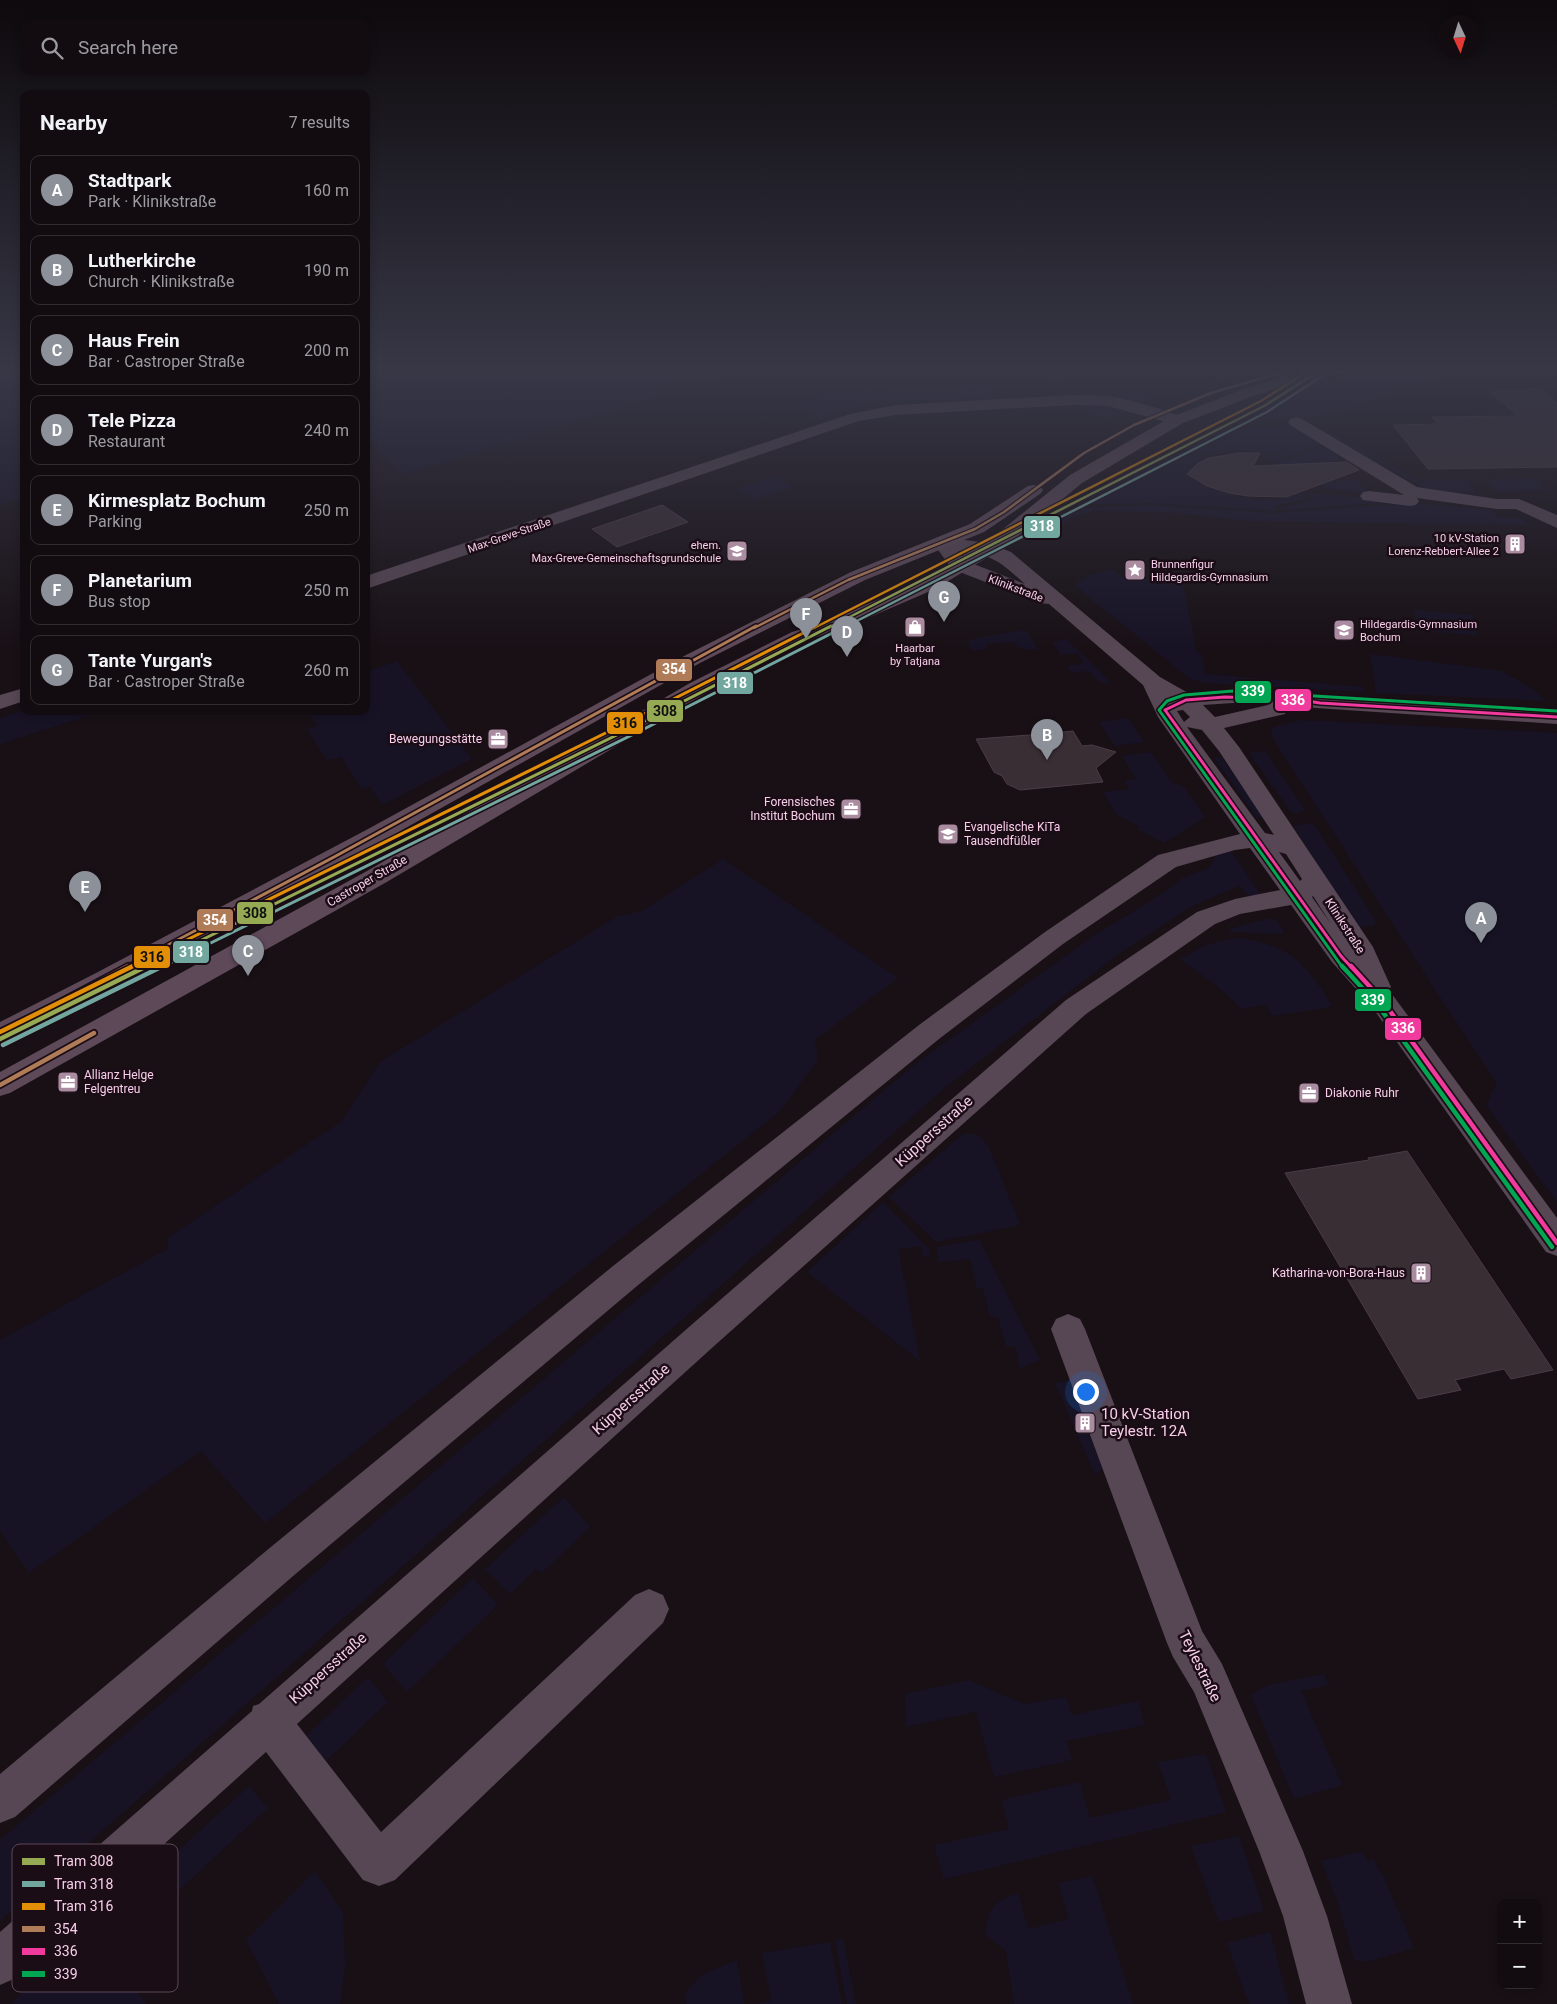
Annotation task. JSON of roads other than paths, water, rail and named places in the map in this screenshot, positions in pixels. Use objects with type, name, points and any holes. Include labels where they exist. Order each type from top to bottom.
[{"type":"main road","points":[[0,1034],[106,980],[693,658],[858,576],[977,528],[1010,508],[1072,463]]},
{"type":"main road","name":"Castroper Straße","points":[[0,1085],[376,877],[698,688],[799,636],[835,625],[928,585],[1004,538],[1076,479],[1104,463]]},
{"type":"main road","points":[[338,854],[376,877]]},
{"type":"street","name":"Max-Greve-Straße","points":[[370,581],[721,463]]},
{"type":"street","points":[[1357,463],[1410,498]]},
{"type":"street","points":[[1368,496],[1519,504],[1557,522]]},
{"type":"street","name":"Klinikstraße","points":[[942,543],[988,549],[1004,556],[1152,682],[1186,700],[1228,746],[1295,848],[1307,888]]},
{"type":"street","points":[[942,543],[959,565]]},
{"type":"street","name":"Klinikstraße","points":[[959,565],[1064,606]]},
{"type":"street","name":"Klinikstraße","points":[[1152,682],[1167,714],[1258,840],[1307,888],[1364,953],[1382,1000],[1557,1243]]},
{"type":"street","points":[[0,702],[20,695]]},
{"type":"street","points":[[1167,714],[1186,700],[1225,697],[1301,700],[1320,703],[1557,717]]},
{"type":"street","points":[[1167,714],[1210,725],[1276,709],[1320,703]]},
{"type":"street","points":[[0,1802],[279,1564],[617,1282],[929,1032],[1054,938],[1167,861],[1208,848],[1258,840],[1295,848]]},
{"type":"street","name":"Küppersstraße","points":[[131,1844],[694,1343],[1076,1007],[1206,918],[1236,907],[1307,888]]},
{"type":"street","name":"Teylestraße","points":[[1068,1329],[1187,1642],[1208,1678],[1281,1851],[1305,1916],[1329,2004]]},
{"type":"street","points":[[268,1721],[380,1864],[649,1609]]},
{"type":"street","name":"Küppersstraße","points":[[0,1962],[12,1951]]},
{"type":"tram line","name":"316","points":[[0,1032],[638,717],[1140,463]]},
{"type":"tram line","name":"308","points":[[0,1039],[641,723],[1153,463]]},
{"type":"tram line","name":"318","points":[[3,1045],[644,729],[1168,463]]},
{"type":"place","name":"10 kV-Station Lorenz-Rebbert-Allee 2","points":[[1515,544]]},
{"type":"place","name":"ehem. Max-Greve-Gemeinschaftsgrundschule","points":[[737,551]]},
{"type":"place","name":"Brunnenfigur Hildegardis-Gymnasium","points":[[1135,570]]},
{"type":"place","name":"Tante Yurgan's","points":[[944,622]]},
{"type":"place","name":"Haarbar by Tatjana","points":[[915,627]]},
{"type":"place","name":"Hildegardis-Gymnasium Bochum","points":[[1344,630]]},
{"type":"place","name":"Planetarium","points":[[806,639]]},
{"type":"place","name":"Tele Pizza","points":[[847,657]]},
{"type":"place","name":"Bewegungsstätte","points":[[498,739]]},
{"type":"place","name":"Lutherkirche","points":[[1047,760]]},
{"type":"place","name":"Forensisches Institut Bochum","points":[[851,809]]},
{"type":"place","name":"Evangelische KiTa Tausendfüßler","points":[[948,834]]},
{"type":"place","name":"Kirmesplatz Bochum","points":[[85,912]]},
{"type":"place","name":"Stadtpark","points":[[1481,943]]},
{"type":"place","name":"Haus Frein","points":[[248,976]]},
{"type":"place","name":"Allianz Helge Felgentreu","points":[[68,1082]]},
{"type":"place","name":"Diakonie Ruhr","points":[[1309,1093]]},
{"type":"place","name":"Katharina-von-Bora-Haus","points":[[1421,1273]]},
{"type":"place","name":"10 kV-Station Teylestr. 12A","points":[[1085,1423]]}]
